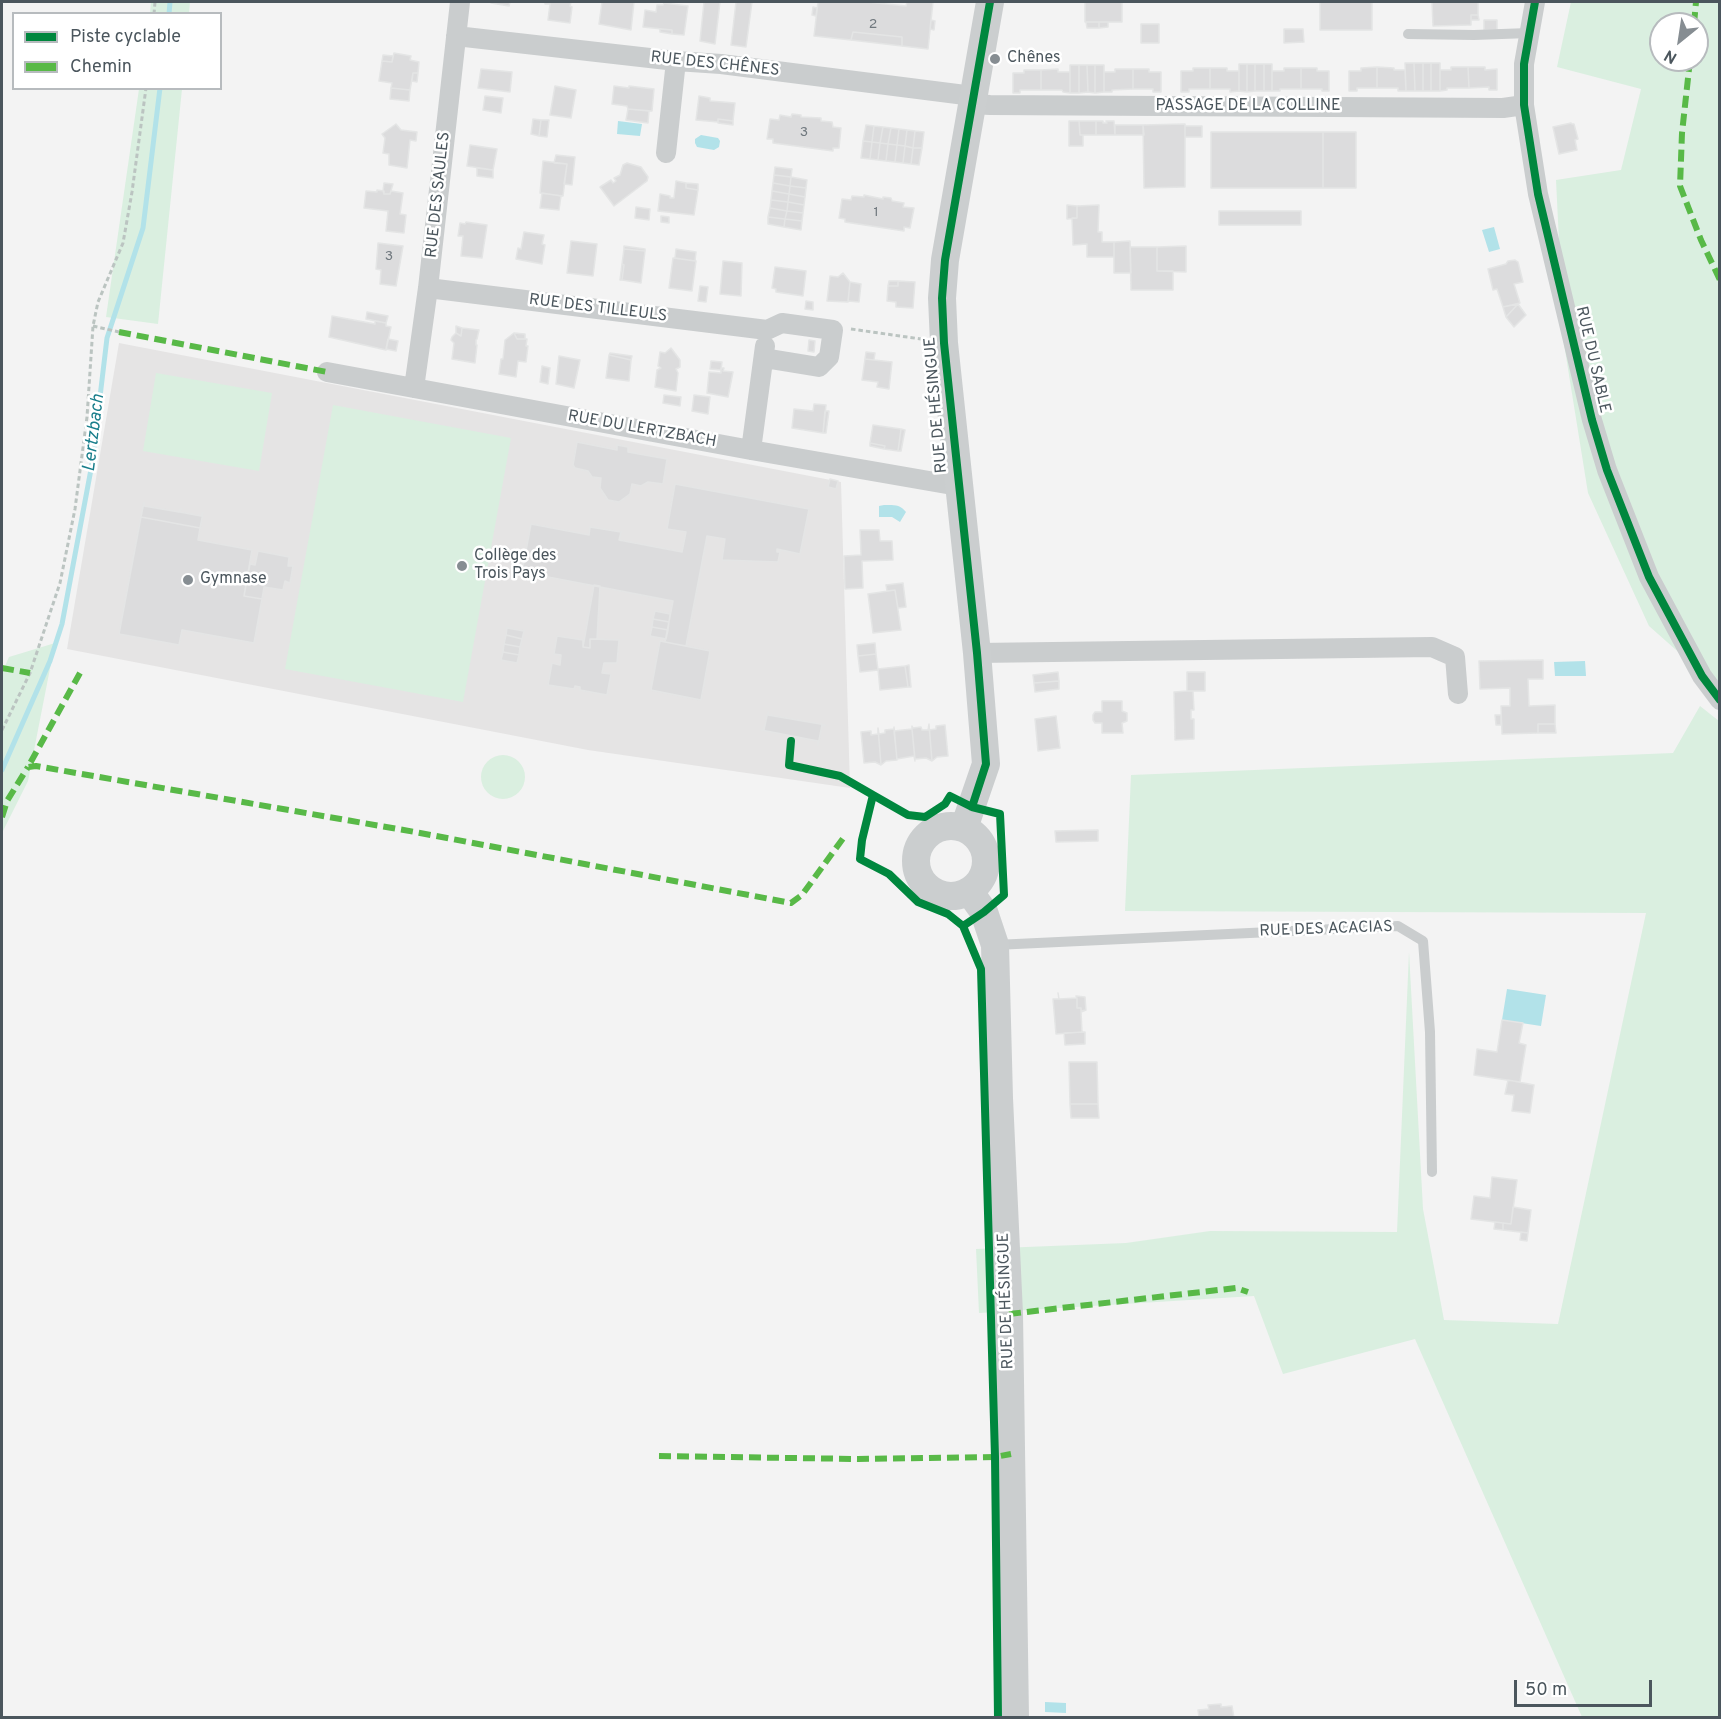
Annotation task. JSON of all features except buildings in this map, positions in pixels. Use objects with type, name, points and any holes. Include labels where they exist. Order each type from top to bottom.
[{"type":"main road","name":"RUE DE HÉSINGUE","points":[[964,828],[986,764],[977,653],[944,343],[942,298],[945,260],[990,2]]},
{"type":"main road","points":[[950,826],[964,828],[974,834],[981,843],[986,864],[978,884],[969,891],[957,895],[945,895],[934,891],[924,883],[918,873],[917,854],[925,837],[937,829],[950,826]]},
{"type":"main road","name":"RUE DE HÉSINGUE","points":[[969,891],[984,912],[994,945],[1009,1314],[1016,1718]]},
{"type":"street","name":"RUE DES SAULES","points":[[414,388],[428,288],[460,2]]},
{"type":"street","name":"RUE DU SABLE","points":[[1535,2],[1523,78],[1524,105],[1538,194],[1592,420],[1607,470],[1649,577],[1702,676],[1719,700]]},
{"type":"street","name":"RUE DES CHÊNES","points":[[456,36],[721,64],[973,100]]},
{"type":"street","points":[[666,153],[676,61]]},
{"type":"street","name":"PASSAGE DE LA COLLINE","points":[[973,100],[990,105],[1479,108],[1524,105]]},
{"type":"street","name":"RUE DES TILLEULS","points":[[428,288],[767,330],[782,323],[833,330]]},
{"type":"street","points":[[751,450],[767,330]]},
{"type":"street","points":[[764,358],[819,367],[829,357],[833,330]]},
{"type":"street","name":"RUE DU LERTZBACH","points":[[327,372],[958,486]]},
{"type":"street","points":[[977,653],[1432,647],[1455,657],[1458,694]]},
{"type":"lane","points":[[1408,34],[1529,33]]},
{"type":"lane","name":"RUE DES ACACIAS","points":[[994,945],[1398,926],[1423,941],[1430,1032],[1432,1172]]},
{"type":"path","points":[[2,730],[30,673],[60,582],[75,509],[87,417],[93,326],[99,302],[123,243],[146,90]]},
{"type":"path","points":[[93,326],[119,332]]},
{"type":"path","points":[[833,330],[849,329],[944,343]]},
{"type":"shaded area","name":"Collège des Trois Pays","points":[[119,343],[841,482],[850,788],[588,750],[67,649]]},
{"type":"green space","points":[[151,2],[190,2],[189,12],[150,12]]},
{"type":"green space","points":[[1571,2],[1719,2],[1719,688],[1649,626],[1588,493],[1564,344],[1556,180],[1621,170],[1641,89],[1557,67]]},
{"type":"green space","points":[[139,90],[182,90],[158,324],[106,317]]},
{"type":"green space","points":[[156,373],[272,393],[259,471],[143,451]]},
{"type":"green space","points":[[333,405],[511,438],[463,702],[285,669]]},
{"type":"green space","points":[[55,643],[28,781],[2,833],[2,673],[9,657]]},
{"type":"green space","points":[[1700,706],[1719,721],[1719,1717],[1582,1717],[1415,1339],[1283,1374],[1254,1296],[979,1313],[976,1249],[1126,1243],[1210,1231],[1397,1232],[1409,952],[1423,1209],[1444,1320],[1558,1324],[1646,913],[1125,911],[1131,775],[1673,753]]},
{"type":"green space","points":[[503,755],[518,762],[525,777],[518,792],[503,799],[488,792],[481,777],[488,762]]},
{"type":"water","points":[[618,121],[642,124],[640,136],[617,134]]},
{"type":"water","points":[[701,135],[718,138],[719,147],[714,150],[697,147],[695,139]]},
{"type":"water","points":[[1494,227],[1500,249],[1489,252],[1482,230]]},
{"type":"water","points":[[879,506],[904,509],[906,512],[900,522],[892,517],[879,517]]},
{"type":"water","points":[[1585,661],[1586,676],[1555,676],[1554,662]]},
{"type":"water","points":[[1507,989],[1546,995],[1541,1026],[1502,1020]]},
{"type":"water","points":[[1045,1702],[1066,1703],[1066,1713],[1045,1712]]},
{"type":"waterway","name":"Lertzbach","points":[[169,12],[170,2]]},
{"type":"waterway","name":"Lertzbach","points":[[2,770],[50,661],[62,624],[92,464],[107,338],[143,228],[160,90]]},
{"type":"marked path","points":[[1695,12],[1696,2]]},
{"type":"marked path","points":[[1689,72],[1682,133],[1680,186],[1701,240],[1720,280]]},
{"type":"marked path","points":[[119,332],[327,372]]},
{"type":"marked path","points":[[2,668],[30,673]]},
{"type":"marked path","points":[[80,673],[28,767],[36,766],[415,832],[791,903],[802,895],[844,837]]},
{"type":"marked path","points":[[2,817],[7,801],[28,767]]},
{"type":"marked path","points":[[1009,1314],[1236,1288],[1248,1292]]},
{"type":"marked path","points":[[659,1456],[858,1459],[995,1457],[1011,1454]]},
{"type":"cycle path","points":[[972,807],[986,764],[977,653],[944,343],[942,298],[945,260],[990,2]]},
{"type":"cycle path","points":[[1535,2],[1524,64],[1524,105],[1538,194],[1592,420],[1607,470],[1649,577],[1702,676],[1720,700]]},
{"type":"cycle path","points":[[791,741],[789,765],[840,776],[873,795],[862,840],[860,859],[889,874],[918,902],[948,914],[963,926],[981,969],[995,1457],[998,1718]]},
{"type":"cycle path","points":[[873,795],[908,815],[925,817],[945,804],[950,796],[972,807],[1000,814],[1004,895],[963,926]]},
{"type":"place","name":"Chênes","points":[[995,59]]},
{"type":"place","name":"Collège des Trois Pays","points":[[462,566]]},
{"type":"place","name":"Gymnase","points":[[188,580]]}]
